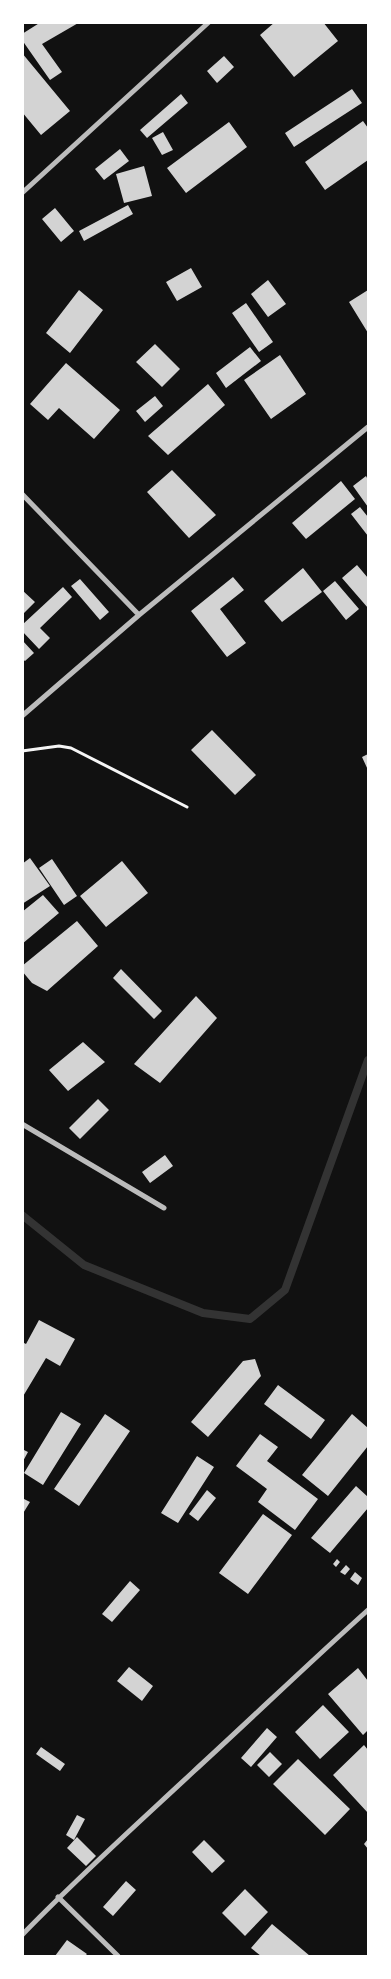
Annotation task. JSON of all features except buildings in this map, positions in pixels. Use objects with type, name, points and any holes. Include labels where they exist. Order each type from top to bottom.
[{"type":"street","points":[[22,193],[209,22]]},
{"type":"street","points":[[22,716],[138,615],[368,427]]},
{"type":"street","points":[[22,494],[138,615]]},
{"type":"street","points":[[22,1124],[164,1208]]},
{"type":"street","points":[[22,1935],[58,1897],[255,1715],[290,1680],[368,1610]]},
{"type":"street","points":[[58,1897],[118,1956]]},
{"type":"path","points":[[22,751],[59,746],[71,748],[187,807]]},
{"type":"waterway","points":[[22,1215],[84,1265],[203,1313],[250,1319],[285,1290],[368,1060]]}]
